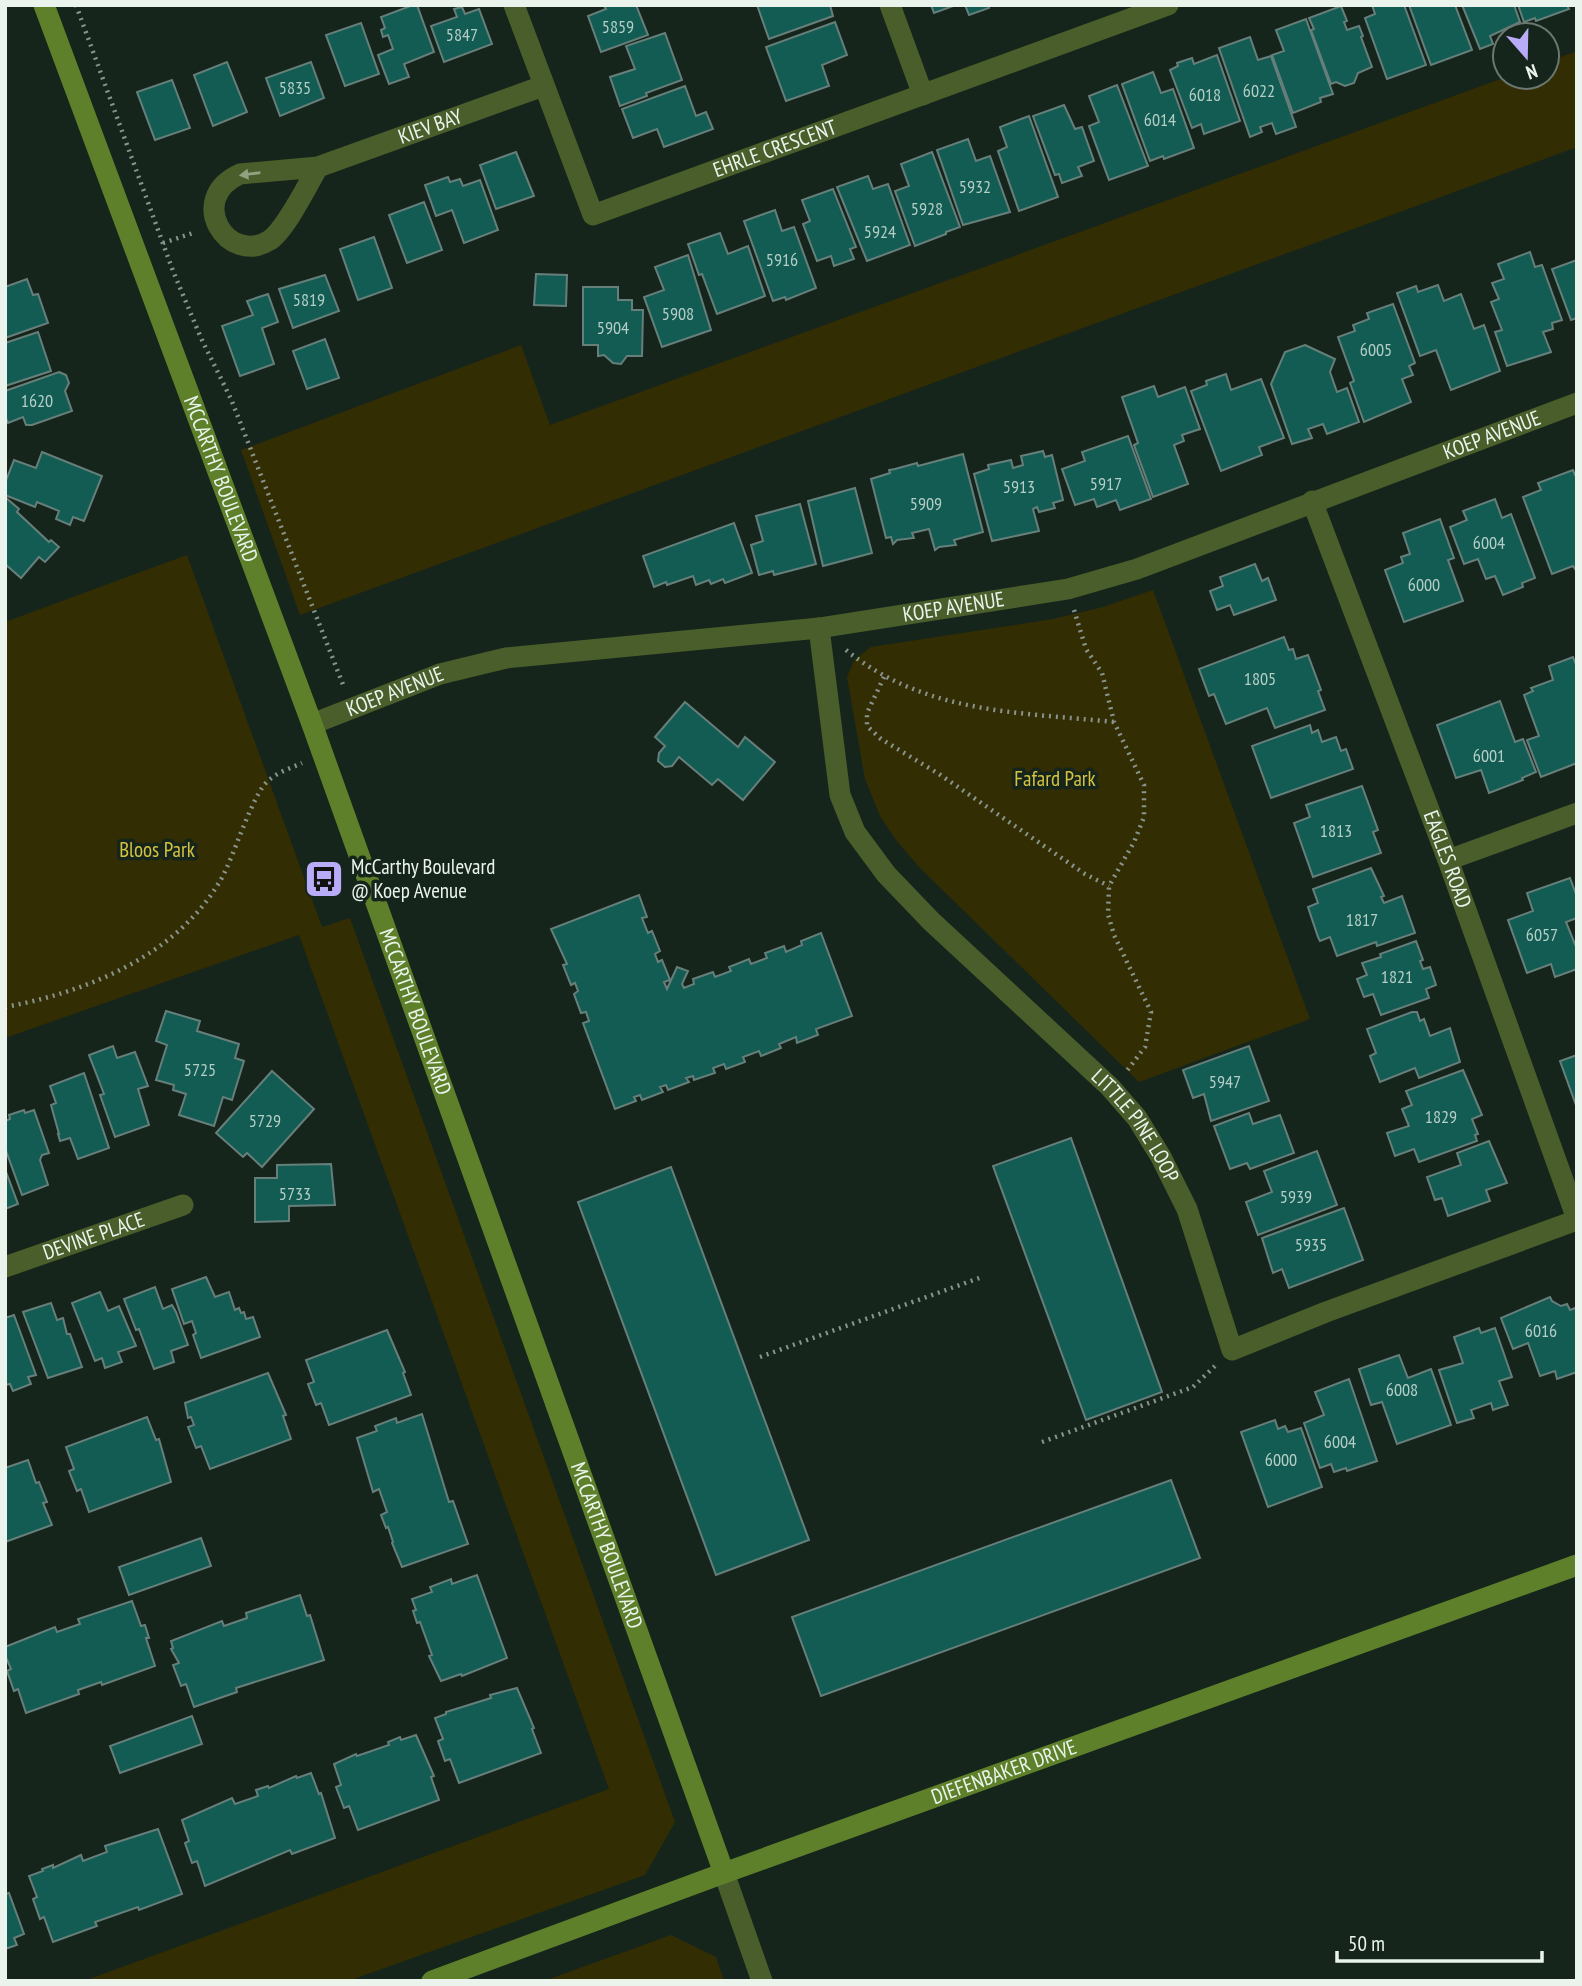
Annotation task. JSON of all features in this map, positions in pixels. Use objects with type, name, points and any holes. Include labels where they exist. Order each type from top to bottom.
[{"type":"main road","name":"MCCARTHY BOULEVARD","points":[[44,5],[312,724],[724,1872]]},
{"type":"main road","name":"DIEFENBAKER DRIVE","points":[[432,1981],[724,1872],[1577,1565]]},
{"type":"street","name":"EHRLE CRESCENT","points":[[514,5],[593,215],[1168,5]]},
{"type":"street","points":[[890,5],[923,95]]},
{"type":"street","name":"KIEV BAY","points":[[217,225],[214,200],[229,179],[240,174],[318,167],[543,86]]},
{"type":"street","points":[[217,225],[224,235],[247,246],[271,239],[280,230],[318,167]]},
{"type":"street","name":"KOEP AVENUE","points":[[312,724],[440,674],[506,658],[819,628],[1068,589],[1137,569],[1577,403]]},
{"type":"street","name":"EAGLES ROAD","points":[[1312,501],[1448,860],[1577,1220]]},
{"type":"street","name":"LITTLE PINE LOOP","points":[[819,628],[840,795],[855,832],[886,874],[931,921],[1110,1087],[1138,1118],[1187,1209],[1232,1350]]},
{"type":"street","points":[[1448,860],[1577,813]]},
{"type":"street","name":"DEVINE PLACE","points":[[5,1267],[183,1205]]},
{"type":"street","points":[[1232,1350],[1326,1312],[1577,1220]]},
{"type":"street","name":"MCCARTHY BOULEVARD","points":[[724,1872],[762,1981]]},
{"type":"path","points":[[76,5],[163,243],[201,338],[231,399],[352,708]]},
{"type":"path","points":[[163,243],[217,225]]},
{"type":"path","points":[[1068,589],[1086,649],[1102,673],[1114,722],[1144,785],[1144,817],[1134,842],[1109,886],[1108,914],[1114,935],[1151,1012],[1145,1047],[1129,1070],[1110,1087]]},
{"type":"path","points":[[819,628],[884,677],[948,702],[1019,714],[1114,722]]},
{"type":"path","points":[[884,677],[867,713],[867,726],[881,739],[939,774],[1085,874],[1109,886]]},
{"type":"path","points":[[5,1007],[40,1000],[112,974],[163,944],[202,906],[219,883],[232,859],[259,792],[268,780],[322,754]]},
{"type":"path","points":[[760,1357],[982,1277]]},
{"type":"path","points":[[1042,1442],[1193,1387],[1232,1350]]},
{"type":"green space","points":[[1577,51],[1577,147],[300,615],[241,450],[521,345],[550,425],[1491,82],[1491,91],[1561,91],[1561,57]]},
{"type":"green space","name":"Bloos Park","points":[[187,555],[322,927],[350,918],[675,1822],[645,1875],[348,1981],[84,1981],[609,1789],[299,935],[5,1038],[5,622]]},
{"type":"green space","name":"Fafard Park","points":[[1153,590],[1310,1019],[1139,1082],[919,867],[896,840],[880,816],[865,779],[847,677],[854,660],[871,647],[1053,619],[1103,607]]},
{"type":"green space","points":[[671,1935],[716,1957],[724,1981],[544,1981]]},
{"type":"building","points":[[417,5],[434,52],[404,64],[409,77],[389,84],[378,55],[393,49],[388,35],[383,37],[381,30],[385,28],[381,17]]},
{"type":"building","points":[[604,5],[636,5],[648,35],[601,52],[588,16],[606,9]]},
{"type":"building","points":[[757,5],[830,5],[833,16],[769,39]]},
{"type":"building","points":[[931,5],[953,5],[953,6],[934,13]]},
{"type":"building","points":[[965,5],[988,5],[989,8],[969,15]]},
{"type":"building","points":[[1372,5],[1404,5],[1426,65],[1387,79],[1365,18],[1375,14]]},
{"type":"building","points":[[1409,5],[1455,5],[1472,50],[1431,65]]},
{"type":"building","points":[[1462,5],[1514,5],[1520,21],[1491,21],[1491,45],[1480,49]]},
{"type":"building","points":[[1518,5],[1567,5],[1569,9],[1536,21],[1535,18],[1524,21]]},
{"type":"building","points":[[1341,6],[1347,21],[1344,22],[1347,30],[1359,26],[1372,67],[1358,73],[1354,83],[1345,86],[1336,82],[1331,84],[1309,18]]},
{"type":"building","points":[[462,7],[465,14],[479,9],[492,44],[444,62],[431,26],[457,17],[454,9]]},
{"type":"building","points":[[1306,19],[1333,94],[1293,113],[1272,55],[1284,51],[1276,30]]},
{"type":"building","points":[[835,22],[847,55],[822,65],[829,86],[786,101],[766,47]]},
{"type":"building","points":[[361,23],[379,74],[345,86],[326,35]]},
{"type":"building","points":[[665,33],[682,80],[620,106],[610,77],[635,69],[626,46]]},
{"type":"building","points":[[1250,37],[1258,60],[1271,56],[1296,127],[1276,134],[1272,123],[1260,127],[1262,132],[1250,137],[1219,48]]},
{"type":"building","points":[[1217,55],[1240,121],[1204,134],[1201,124],[1192,128],[1170,70],[1178,66],[1177,63],[1192,58],[1194,64]]},
{"type":"building","points":[[227,62],[247,112],[213,126],[194,75]]},
{"type":"building","points":[[311,62],[324,98],[280,116],[266,78]]},
{"type":"building","points":[[1153,72],[1161,93],[1173,89],[1194,148],[1150,161],[1122,84]]},
{"type":"building","points":[[172,80],[190,128],[155,140],[137,92]]},
{"type":"building","points":[[1117,85],[1148,166],[1109,180],[1089,126],[1099,122],[1089,96]]},
{"type":"building","points":[[685,86],[696,116],[706,112],[713,129],[664,147],[657,129],[633,138],[622,109]]},
{"type":"building","points":[[1064,105],[1075,129],[1082,127],[1094,161],[1078,167],[1082,176],[1062,183],[1059,174],[1055,175],[1033,116]]},
{"type":"building","points":[[1029,116],[1058,197],[1019,211],[998,151],[1007,147],[1000,127]]},
{"type":"building","points":[[968,139],[976,161],[990,156],[1010,212],[963,225],[937,150]]},
{"type":"building","points":[[516,152],[534,196],[496,209],[480,165]]},
{"type":"building","points":[[932,152],[960,227],[915,246],[895,191],[909,186],[901,164]]},
{"type":"building","points":[[868,176],[873,189],[888,184],[910,245],[867,261],[837,187]]},
{"type":"building","points":[[448,177],[450,182],[460,179],[463,186],[480,180],[498,230],[464,243],[452,210],[436,216],[425,185]]},
{"type":"building","points":[[833,189],[856,247],[850,249],[854,259],[834,266],[831,256],[817,261],[803,224],[810,221],[802,200]]},
{"type":"building","points":[[424,202],[442,250],[407,263],[389,215]]},
{"type":"building","points":[[775,210],[782,231],[794,227],[816,288],[786,300],[785,297],[773,301],[744,221]]},
{"type":"building","points":[[720,233],[728,254],[748,246],[765,296],[717,314],[688,244]]},
{"type":"building","points":[[374,237],[392,288],[358,300],[340,249]]},
{"type":"building","points":[[1530,252],[1535,267],[1542,265],[1562,320],[1552,323],[1553,329],[1543,332],[1551,352],[1507,366],[1495,332],[1502,330],[1491,302],[1499,299],[1492,283],[1504,279],[1498,264]]},
{"type":"building","points":[[688,255],[711,330],[662,347],[644,297],[664,290],[655,267]]},
{"type":"building","points":[[1577,260],[1577,318],[1571,320],[1552,269]]},
{"type":"building","points":[[536,274],[567,275],[566,306],[534,305]]},
{"type":"building","points":[[325,275],[339,311],[293,328],[279,289]]},
{"type":"building","points":[[27,279],[33,295],[38,294],[48,323],[5,338],[5,287]]},
{"type":"building","points":[[1438,285],[1444,301],[1461,294],[1474,329],[1484,325],[1500,371],[1451,390],[1436,350],[1420,356],[1397,293],[1416,286],[1418,292]]},
{"type":"building","points":[[583,287],[618,287],[618,300],[632,300],[632,310],[643,310],[642,356],[627,356],[621,364],[613,363],[604,355],[598,356],[598,345],[583,345]]},
{"type":"building","points":[[268,294],[278,322],[262,328],[274,364],[240,376],[222,326],[253,315],[247,301]]},
{"type":"building","points":[[1393,304],[1415,363],[1409,366],[1413,375],[1402,379],[1411,402],[1364,422],[1350,383],[1354,381],[1338,337],[1355,331],[1353,325],[1369,319],[1367,313]]},
{"type":"building","points":[[38,332],[51,371],[5,386],[5,343]]},
{"type":"building","points":[[325,339],[339,378],[307,389],[293,351]]},
{"type":"building","points":[[1305,345],[1335,359],[1330,372],[1337,392],[1347,388],[1359,422],[1327,434],[1323,424],[1308,429],[1312,438],[1292,444],[1271,384],[1285,352]]},
{"type":"building","points":[[59,372],[66,375],[69,383],[65,391],[72,411],[32,425],[26,425],[23,417],[8,423],[5,416],[5,391]]},
{"type":"building","points":[[1226,374],[1231,390],[1261,379],[1284,438],[1259,447],[1262,455],[1221,471],[1191,391],[1207,385],[1206,381]]},
{"type":"building","points":[[1154,386],[1158,397],[1185,387],[1200,429],[1182,435],[1184,441],[1174,445],[1188,484],[1153,497],[1134,445],[1138,443],[1122,397]]},
{"type":"building","points":[[1128,436],[1151,499],[1120,510],[1116,500],[1097,507],[1094,499],[1075,505],[1062,469],[1085,461],[1082,452]]},
{"type":"building","points":[[1043,451],[1045,457],[1052,455],[1063,500],[1053,503],[1055,508],[1039,512],[1037,507],[1033,509],[1039,531],[992,541],[974,474],[989,469],[988,465],[1011,460],[1013,468],[1023,465],[1021,456]]},
{"type":"building","points":[[42,452],[102,476],[84,521],[73,517],[70,525],[56,519],[59,511],[37,502],[35,507],[5,495],[5,483],[14,460],[36,468]]},
{"type":"building","points":[[963,454],[983,532],[954,540],[956,545],[935,550],[929,529],[912,533],[914,538],[897,540],[893,544],[891,537],[886,538],[871,479],[890,473],[889,470],[917,463],[918,466]]},
{"type":"building","points":[[1573,470],[1575,475],[1577,474],[1577,572],[1573,566],[1552,574],[1523,497],[1541,490],[1538,483]]},
{"type":"building","points":[[855,488],[872,553],[823,566],[808,501]]},
{"type":"building","points":[[5,497],[49,542],[51,540],[59,547],[45,562],[39,557],[21,578],[5,564]]},
{"type":"building","points":[[1495,499],[1502,518],[1511,514],[1535,578],[1522,583],[1523,587],[1503,595],[1495,576],[1486,579],[1478,559],[1464,564],[1450,527],[1467,520],[1463,511]]},
{"type":"building","points":[[800,504],[816,564],[774,575],[773,571],[759,575],[751,545],[763,541],[756,516]]},
{"type":"building","points":[[1440,519],[1454,558],[1448,560],[1463,601],[1404,622],[1385,570],[1403,563],[1401,557],[1410,554],[1403,533]]},
{"type":"building","points":[[734,523],[752,573],[725,583],[723,579],[711,584],[709,580],[696,585],[693,576],[654,587],[643,556]]},
{"type":"building","points":[[1255,564],[1262,581],[1268,578],[1276,600],[1234,615],[1230,605],[1217,610],[1210,591],[1223,586],[1220,577]]},
{"type":"building","points":[[1284,637],[1289,650],[1293,649],[1296,659],[1308,655],[1325,710],[1275,728],[1267,708],[1226,724],[1214,694],[1209,696],[1199,669]]},
{"type":"building","points":[[1573,657],[1577,667],[1577,763],[1541,777],[1527,740],[1539,736],[1524,695],[1533,691],[1531,688],[1553,680],[1549,666]]},
{"type":"building","points":[[1500,701],[1515,742],[1523,739],[1536,772],[1489,793],[1481,770],[1456,778],[1437,725]]},
{"type":"building","points":[[685,702],[738,747],[745,737],[775,762],[743,800],[718,779],[712,785],[679,757],[672,766],[665,767],[658,761],[659,753],[665,746],[655,737]]},
{"type":"building","points":[[1310,725],[1312,733],[1318,730],[1322,742],[1336,737],[1341,751],[1346,749],[1353,769],[1271,798],[1252,746]]},
{"type":"building","points":[[1362,786],[1378,830],[1373,832],[1381,853],[1313,877],[1294,823],[1310,817],[1306,805]]},
{"type":"building","points":[[1371,868],[1384,896],[1381,897],[1384,903],[1402,896],[1415,933],[1377,946],[1376,942],[1337,956],[1330,937],[1320,941],[1318,937],[1308,907],[1318,903],[1313,889]]},
{"type":"building","points":[[1570,878],[1577,897],[1577,918],[1566,922],[1577,949],[1577,969],[1555,977],[1551,964],[1527,973],[1508,920],[1533,911],[1527,893]]},
{"type":"building","points":[[639,895],[647,917],[642,918],[648,933],[652,931],[660,951],[655,954],[658,962],[662,960],[670,980],[664,982],[667,989],[677,967],[688,971],[682,984],[684,988],[694,984],[693,979],[713,972],[715,977],[731,971],[729,967],[749,959],[751,964],[767,958],[765,953],[784,946],[786,952],[802,945],[801,941],[821,933],[852,1016],[816,1029],[818,1035],[797,1043],[796,1037],[779,1044],[781,1048],[761,1056],[759,1051],[743,1057],[745,1062],[726,1069],[724,1064],[713,1068],[715,1073],[694,1080],[693,1076],[686,1078],[689,1082],[668,1090],[666,1085],[660,1087],[663,1092],[642,1100],[640,1095],[634,1097],[636,1101],[615,1109],[583,1023],[589,1021],[586,1012],[581,1013],[574,994],[578,991],[575,983],[571,985],[563,965],[567,964],[551,929]]},
{"type":"building","points":[[1416,941],[1423,960],[1420,961],[1423,969],[1430,967],[1436,985],[1426,989],[1429,998],[1381,1015],[1373,994],[1364,997],[1357,979],[1367,975],[1362,963]]},
{"type":"building","points":[[166,1011],[200,1021],[197,1031],[239,1044],[235,1058],[244,1061],[232,1100],[223,1097],[214,1126],[179,1115],[186,1094],[173,1090],[174,1085],[156,1080],[167,1045],[156,1041]]},
{"type":"building","points":[[1417,1012],[1420,1021],[1424,1019],[1430,1036],[1450,1028],[1460,1062],[1419,1078],[1415,1068],[1380,1082],[1370,1056],[1376,1053],[1367,1029]]},
{"type":"building","points":[[113,1046],[117,1058],[135,1052],[148,1086],[138,1089],[149,1125],[115,1137],[100,1095],[104,1094],[89,1055]]},
{"type":"building","points":[[1249,1046],[1269,1101],[1211,1121],[1204,1094],[1193,1098],[1183,1070]]},
{"type":"building","points":[[1577,1055],[1577,1108],[1560,1061]]},
{"type":"building","points":[[1463,1070],[1482,1115],[1472,1119],[1478,1134],[1475,1135],[1477,1141],[1419,1162],[1414,1149],[1395,1156],[1387,1133],[1409,1126],[1402,1109],[1412,1105],[1406,1091]]},
{"type":"building","points":[[272,1071],[314,1109],[262,1167],[247,1153],[243,1157],[216,1133]]},
{"type":"building","points":[[84,1073],[109,1148],[78,1159],[70,1138],[60,1141],[51,1105],[56,1103],[50,1086]]},
{"type":"building","points":[[24,1110],[25,1113],[34,1110],[49,1153],[42,1155],[40,1160],[48,1185],[22,1195],[5,1148],[5,1121],[10,1119],[9,1115]]},
{"type":"building","points":[[1249,1113],[1253,1124],[1280,1115],[1294,1153],[1250,1169],[1247,1163],[1230,1169],[1214,1126]]},
{"type":"building","points":[[1071,1138],[1162,1392],[1086,1420],[993,1166]]},
{"type":"building","points":[[1489,1141],[1507,1183],[1486,1190],[1490,1201],[1448,1216],[1442,1198],[1435,1200],[1427,1177],[1461,1165],[1457,1153]]},
{"type":"building","points":[[1317,1151],[1337,1205],[1258,1235],[1246,1202],[1272,1192],[1264,1171]]},
{"type":"building","points":[[331,1164],[335,1205],[289,1206],[289,1221],[255,1222],[255,1178],[277,1178],[277,1165]]},
{"type":"building","points":[[671,1167],[809,1540],[716,1575],[578,1202]]},
{"type":"building","points":[[5,1169],[18,1204],[5,1209]]},
{"type":"building","points":[[1344,1208],[1363,1260],[1289,1288],[1282,1269],[1273,1273],[1262,1238]]},
{"type":"building","points":[[206,1277],[215,1297],[229,1292],[235,1310],[239,1308],[241,1313],[244,1312],[246,1319],[253,1317],[260,1337],[201,1358],[193,1335],[196,1333],[192,1321],[184,1324],[172,1289]]},
{"type":"building","points":[[155,1287],[163,1309],[172,1305],[176,1312],[188,1345],[171,1351],[174,1362],[154,1369],[124,1299]]},
{"type":"building","points":[[100,1292],[108,1311],[119,1306],[136,1346],[118,1352],[122,1362],[105,1368],[102,1358],[95,1361],[72,1303]]},
{"type":"building","points":[[1550,1297],[1561,1306],[1567,1304],[1570,1310],[1575,1308],[1577,1312],[1577,1372],[1557,1379],[1555,1371],[1540,1376],[1528,1343],[1513,1349],[1501,1318]]},
{"type":"building","points":[[51,1303],[57,1320],[63,1318],[82,1367],[48,1378],[23,1312]]},
{"type":"building","points":[[14,1315],[36,1375],[28,1377],[31,1384],[13,1391],[10,1384],[5,1385],[5,1318]]},
{"type":"building","points":[[1479,1328],[1481,1333],[1495,1328],[1512,1377],[1499,1381],[1508,1405],[1493,1410],[1491,1403],[1471,1410],[1474,1418],[1457,1423],[1439,1370],[1463,1363],[1454,1337]]},
{"type":"building","points":[[387,1330],[405,1372],[403,1373],[411,1395],[329,1425],[321,1403],[316,1405],[308,1384],[314,1382],[306,1360]]},
{"type":"building","points":[[1399,1355],[1408,1378],[1431,1369],[1451,1425],[1397,1444],[1382,1402],[1371,1405],[1359,1369]]},
{"type":"building","points":[[268,1373],[286,1415],[283,1416],[291,1439],[210,1469],[201,1446],[196,1448],[188,1427],[194,1425],[191,1417],[188,1418],[185,1403]]},
{"type":"building","points":[[1349,1379],[1377,1461],[1347,1471],[1346,1468],[1334,1472],[1331,1464],[1320,1468],[1304,1423],[1324,1415],[1315,1392]]},
{"type":"building","points":[[422,1414],[449,1502],[453,1501],[468,1544],[402,1567],[381,1515],[387,1512],[379,1489],[373,1492],[357,1438],[377,1431],[375,1426],[396,1418],[397,1423]]},
{"type":"building","points":[[147,1417],[156,1440],[159,1439],[171,1482],[89,1512],[81,1489],[77,1491],[69,1471],[74,1469],[66,1447]]},
{"type":"building","points":[[1275,1420],[1278,1429],[1285,1426],[1288,1432],[1301,1428],[1322,1487],[1268,1507],[1241,1432]]},
{"type":"building","points":[[28,1460],[36,1483],[39,1482],[47,1502],[43,1503],[52,1525],[5,1542],[5,1468]]},
{"type":"building","points":[[1171,1480],[1200,1558],[821,1696],[792,1617]]},
{"type":"building","points":[[201,1538],[211,1566],[129,1595],[119,1567]]},
{"type":"building","points":[[477,1575],[507,1658],[462,1676],[461,1674],[441,1681],[429,1656],[432,1655],[420,1622],[417,1623],[412,1599],[432,1592],[430,1587],[451,1579],[452,1584]]},
{"type":"building","points":[[300,1595],[307,1616],[310,1615],[324,1660],[236,1688],[237,1692],[194,1707],[186,1684],[181,1686],[173,1665],[179,1663],[171,1649],[171,1641],[222,1621],[224,1626],[247,1618],[246,1613]]},
{"type":"building","points":[[132,1601],[141,1626],[145,1625],[149,1638],[146,1638],[155,1666],[102,1685],[101,1682],[78,1690],[79,1694],[26,1713],[18,1689],[14,1691],[7,1671],[11,1669],[5,1655],[5,1647],[55,1627],[57,1632],[80,1624],[78,1619]]},
{"type":"building","points":[[517,1688],[541,1753],[459,1783],[450,1759],[445,1761],[438,1741],[443,1739],[435,1718],[491,1698],[490,1695]]},
{"type":"building","points":[[192,1716],[202,1744],[120,1773],[110,1746]]},
{"type":"building","points":[[416,1735],[434,1776],[431,1777],[439,1800],[358,1830],[349,1806],[344,1808],[336,1787],[341,1785],[334,1764],[356,1754],[357,1756],[389,1745],[388,1742],[400,1737],[401,1740]]},
{"type":"building","points":[[311,1773],[319,1794],[321,1793],[335,1838],[292,1854],[290,1850],[205,1886],[197,1861],[192,1863],[185,1843],[189,1841],[182,1820],[232,1798],[235,1804],[258,1796],[256,1790]]},
{"type":"building","points":[[158,1829],[182,1894],[95,1922],[97,1926],[53,1942],[44,1917],[40,1919],[33,1899],[37,1897],[29,1876],[81,1855],[83,1861],[107,1852],[105,1846]]},
{"type":"building","points":[[9,1893],[24,1934],[14,1938],[17,1945],[5,1949],[5,1894]]},
{"type":"place","name":"McCarthy Boulevard @ Koep Avenue","points":[[324,879]]}]
